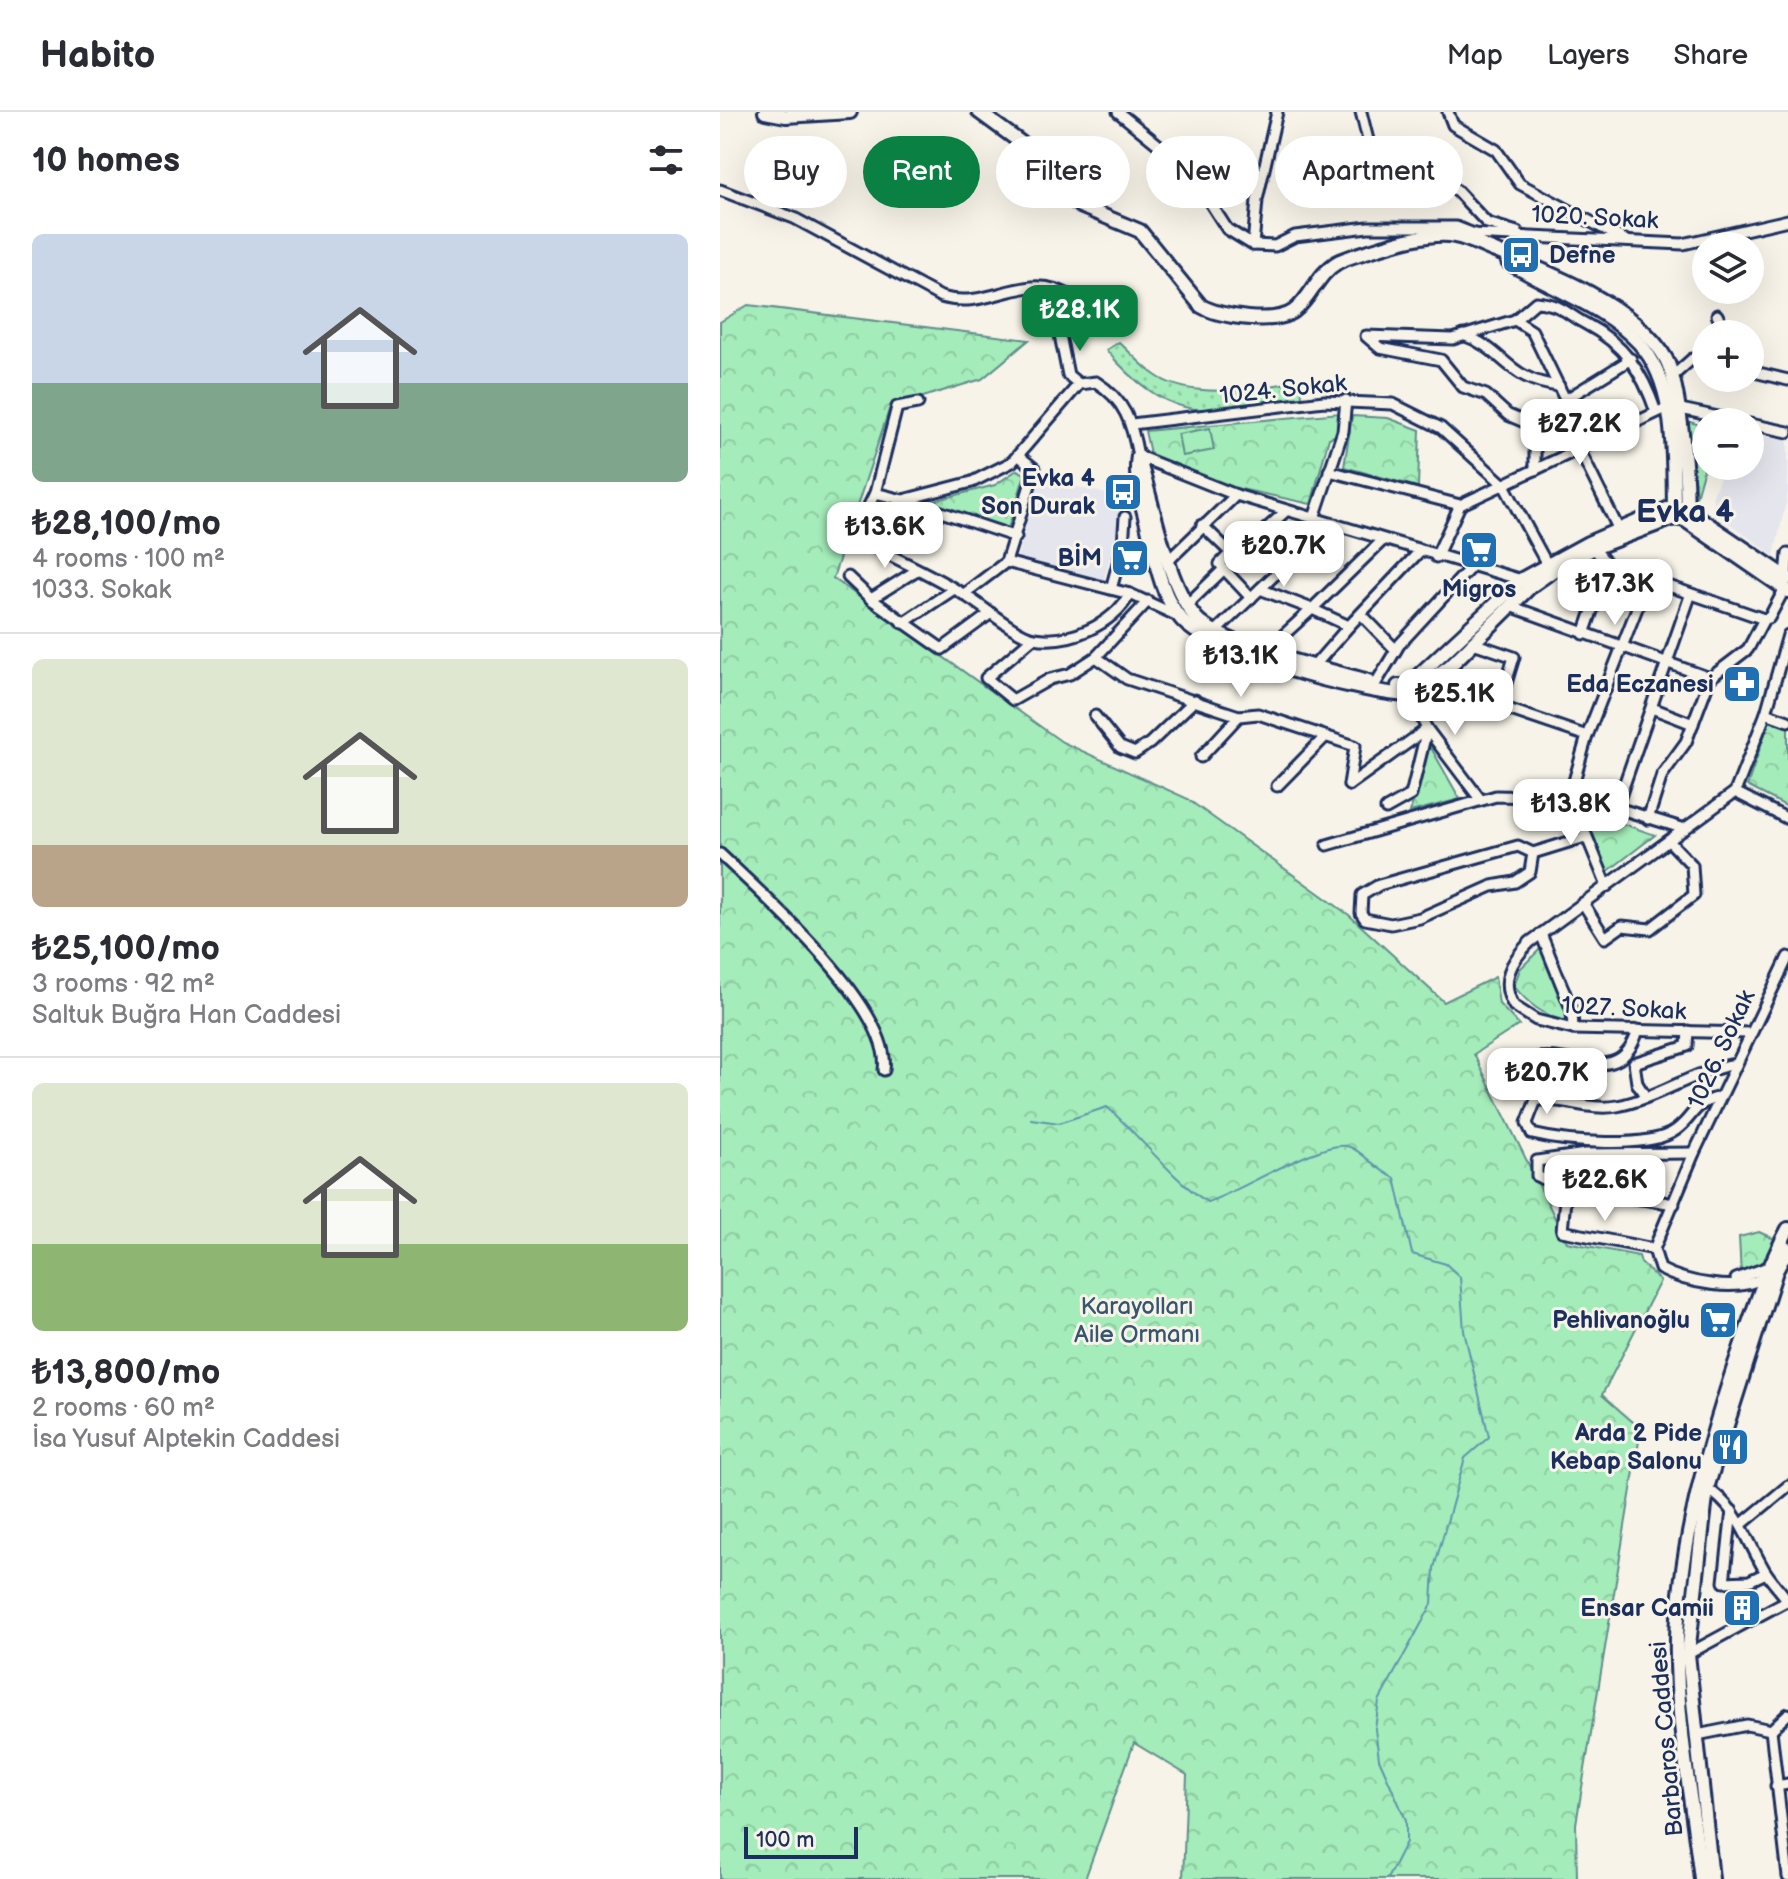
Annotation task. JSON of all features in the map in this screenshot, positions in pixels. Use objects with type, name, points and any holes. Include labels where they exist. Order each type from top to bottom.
[{"type":"street","points":[[765,112],[850,112]]},
{"type":"street","name":"1020. Sokak","points":[[979,112],[1035,153],[1054,184],[1080,206],[1140,231],[1201,306],[1212,312],[1257,317],[1292,312],[1307,298],[1315,282],[1337,262],[1406,240],[1474,234],[1691,244],[1788,220]]},
{"type":"street","points":[[1118,112],[1171,155],[1196,181],[1227,229],[1238,239],[1253,245],[1275,246],[1295,236],[1368,227],[1456,227],[1474,234]]},
{"type":"street","points":[[1253,245],[1257,200],[1277,112]]},
{"type":"street","points":[[1361,112],[1376,172],[1380,176],[1416,176],[1456,190],[1487,223],[1528,236]]},
{"type":"street","points":[[1448,112],[1453,125],[1496,150],[1520,184],[1628,241]]},
{"type":"street","points":[[723,193],[794,218],[941,297],[957,302],[979,301],[1030,285],[1055,288],[1075,299]]},
{"type":"street","points":[[1454,235],[1539,268],[1593,296],[1640,327],[1653,341],[1674,375]]},
{"type":"street","points":[[1483,246],[1610,320],[1639,343],[1658,373],[1667,409],[1680,514]]},
{"type":"street","points":[[1535,470],[1535,442],[1527,423],[1508,415],[1486,395],[1463,387],[1441,360],[1380,348],[1366,336],[1453,339],[1515,320],[1536,302],[1551,303],[1595,326],[1631,359],[1667,409]]},
{"type":"street","points":[[1717,315],[1719,320]]},
{"type":"street","points":[[1515,320],[1532,331],[1559,386],[1619,530]]},
{"type":"street","points":[[1060,335],[1068,375],[1079,384]]},
{"type":"street","points":[[1462,335],[1492,347],[1502,363],[1521,375],[1541,384],[1559,386]]},
{"type":"street","points":[[1565,400],[1631,359]]},
{"type":"street","points":[[1667,409],[1674,375],[1692,359]]},
{"type":"street","points":[[1764,373],[1788,380]]},
{"type":"street","points":[[903,500],[972,482],[1019,456],[1079,384],[1096,382],[1113,393],[1132,424],[1138,456],[1170,559],[1189,607],[1198,620],[1215,632],[1266,651],[1407,691],[1427,729],[1480,799]]},
{"type":"street","points":[[1315,515],[1343,431],[1346,400]]},
{"type":"street","name":"1024. Sokak","points":[[1132,424],[1346,400],[1393,404],[1417,413],[1473,453],[1504,485],[1549,568]]},
{"type":"street","points":[[849,547],[875,493],[897,407],[918,403]]},
{"type":"street","points":[[1329,471],[1460,505],[1667,409],[1692,413]]},
{"type":"street","points":[[1764,427],[1788,432]]},
{"type":"street","points":[[903,623],[1006,562],[1035,469],[1019,456]]},
{"type":"street","points":[[1138,456],[1236,495],[1286,511],[1315,515],[1419,552],[1526,582]]},
{"type":"street","points":[[1138,456],[1135,473],[1150,539],[1167,593],[1179,617]]},
{"type":"street","points":[[875,493],[1016,537]]},
{"type":"street","points":[[1170,559],[1236,495]]},
{"type":"street","points":[[1436,557],[1460,505]]},
{"type":"street","points":[[1255,539],[1286,511]]},
{"type":"street","points":[[1591,546],[1680,514]]},
{"type":"street","points":[[1407,691],[1526,582],[1619,530],[1680,514],[1786,583]]},
{"type":"street","points":[[1111,589],[1123,545],[1125,517]]},
{"type":"street","points":[[887,554],[922,521]]},
{"type":"street","points":[[1215,632],[1283,567],[1335,524]]},
{"type":"street","points":[[1202,525],[1231,553]]},
{"type":"street","points":[[1251,598],[1220,564],[1249,534],[1283,567]]},
{"type":"street","points":[[1266,651],[1383,540]]},
{"type":"street","points":[[868,544],[959,592],[1033,638],[1081,634],[1100,626],[1123,605],[1130,594]]},
{"type":"street","points":[[1591,546],[1608,565],[1690,596],[1764,619],[1769,618],[1786,583],[1788,554]]},
{"type":"street","points":[[1315,665],[1419,552]]},
{"type":"street","points":[[1006,562],[1130,594],[1179,617],[1207,640],[1266,661],[1362,687],[1407,691],[1450,666],[1510,606],[1526,582]]},
{"type":"street","points":[[1584,634],[1608,565]]},
{"type":"street","points":[[1376,683],[1396,650],[1470,568]]},
{"type":"street","points":[[1189,607],[1192,600],[1224,569]]},
{"type":"street","points":[[871,599],[917,570]]},
{"type":"street","points":[[848,577],[871,599],[942,649],[991,613]]},
{"type":"street","points":[[1607,886],[1570,795],[1587,736],[1648,580]]},
{"type":"street","points":[[1260,589],[1349,626]]},
{"type":"street","points":[[1616,808],[1690,596]]},
{"type":"street","points":[[1033,638],[986,678],[1013,700],[1050,679],[1070,674],[1096,657],[1148,601]]},
{"type":"street","points":[[1510,606],[1710,678]]},
{"type":"street","points":[[1361,614],[1396,650]]},
{"type":"street","points":[[1179,617],[1198,620]]},
{"type":"street","points":[[1648,819],[1662,775],[1693,724],[1710,678],[1748,649],[1764,619]]},
{"type":"street","points":[[1788,635],[1766,713],[1735,792],[1788,819]]},
{"type":"street","points":[[1473,643],[1514,657],[1499,706],[1587,736]]},
{"type":"street","points":[[1096,657],[1127,679],[1239,716],[1258,714],[1355,746],[1349,785],[1427,729]]},
{"type":"street","points":[[1095,716],[1120,747],[1135,753],[1150,743],[1195,700]]},
{"type":"street","points":[[1652,708],[1693,724]]},
{"type":"street","points":[[1766,713],[1788,721]]},
{"type":"street","points":[[1201,757],[1239,716]]},
{"type":"street","points":[[1386,809],[1411,795],[1427,729]]},
{"type":"street","points":[[1277,786],[1324,738]]},
{"type":"street","name":"1027. Sokak","points":[[1735,792],[1541,934],[1520,952],[1511,966],[1506,983],[1514,1006],[1536,1020],[1573,1029],[1750,1033]]},
{"type":"street","points":[[1327,845],[1480,799],[1570,795],[1685,829]]},
{"type":"street","points":[[1533,853],[1525,878],[1492,886],[1420,918],[1391,924],[1365,919],[1361,913],[1362,895],[1379,885],[1518,846],[1533,853],[1585,837]]},
{"type":"street","points":[[1583,903],[1605,938],[1622,926],[1650,929],[1694,895],[1692,865],[1669,841]]},
{"type":"street","points":[[720,854],[766,897],[868,1012],[883,1049],[884,1070]]},
{"type":"street","points":[[1541,934],[1572,1011],[1573,1029]]},
{"type":"street","name":"1026. Sokak","points":[[1654,1249],[1694,1153],[1788,957]]},
{"type":"street","points":[[1527,1084],[1522,1071],[1524,1062],[1550,1057],[1606,1065],[1618,1060],[1633,1045],[1638,1030]]},
{"type":"street","points":[[1645,1096],[1637,1083],[1634,1063],[1687,1046],[1688,1031]]},
{"type":"street","points":[[1720,1097],[1702,1101],[1678,1129],[1663,1137],[1601,1143],[1560,1141],[1532,1134],[1527,1123],[1536,1100],[1551,1099],[1602,1108],[1645,1096],[1698,1072],[1736,1064]]},
{"type":"street","points":[[1674,1204],[1606,1192],[1566,1189],[1537,1176],[1537,1161],[1586,1154],[1694,1153]]},
{"type":"street","points":[[1566,1189],[1562,1231],[1654,1249],[1660,1269],[1697,1282],[1735,1284],[1750,1292],[1754,1309]]},
{"type":"street","name":"Barbaros Caddesi","points":[[1712,1879],[1688,1654],[1703,1485],[1779,1265],[1788,1229]]},
{"type":"street","points":[[1735,1284],[1779,1265]]},
{"type":"street","name":"Barbaros Caddesi","points":[[1701,1879],[1682,1714],[1677,1635],[1703,1485],[1754,1309],[1779,1265]]},
{"type":"street","points":[[1688,1654],[1788,1601],[1766,1573],[1742,1524],[1721,1496],[1703,1485]]},
{"type":"street","points":[[1742,1524],[1788,1486]]},
{"type":"street","points":[[1732,1511],[1724,1582],[1749,1581],[1766,1573]]},
{"type":"street","points":[[1771,1730],[1788,1714]]},
{"type":"street","points":[[1697,1735],[1747,1725],[1771,1730]]},
{"type":"street","points":[[1771,1730],[1788,1876]]},
{"type":"street","points":[[1776,1786],[1788,1784]]},
{"type":"shaded area","points":[[1764,435],[1788,439],[1788,493],[1774,556],[1715,513],[1717,508],[1712,498],[1719,480],[1764,480]]},
{"type":"shaded area","points":[[1039,478],[1120,497],[1124,505],[1103,583],[1017,558]]},
{"type":"green space","name":"Karayolları Aile Ormanı","points":[[748,305],[1029,340],[982,379],[890,407],[833,578],[1062,742],[1186,798],[1349,915],[1444,1002],[1495,977],[1499,1004],[1519,1025],[1474,1054],[1567,1242],[1639,1256],[1641,1263],[1660,1281],[1602,1395],[1641,1429],[1576,1824],[1577,1879],[1183,1879],[1187,1775],[1134,1743],[1085,1879],[720,1879],[720,322]]},
{"type":"green space","points":[[1119,342],[1150,371],[1170,383],[1188,388],[1227,391],[1301,380],[1302,398],[1216,410],[1173,404],[1153,393],[1106,350]]},
{"type":"green space","points":[[1340,413],[1337,435],[1329,438],[1311,504],[1236,488],[1151,458],[1145,431]]},
{"type":"green space","points":[[1352,416],[1388,418],[1420,430],[1418,487],[1344,467]]},
{"type":"green space","points":[[1687,421],[1692,423],[1692,463]]},
{"type":"green space","points":[[1210,428],[1214,450],[1182,456],[1178,434]]},
{"type":"green space","points":[[1017,470],[1025,474],[1008,529],[926,503],[995,485]]},
{"type":"green space","points":[[1694,480],[1701,480],[1696,497]]},
{"type":"green space","points":[[1770,719],[1788,726],[1788,807],[1747,786]]},
{"type":"green space","points":[[1430,746],[1460,799],[1410,812]]},
{"type":"green space","points":[[1583,810],[1655,835],[1607,872]]},
{"type":"green space","points":[[1541,948],[1567,1010],[1567,1022],[1537,1008],[1514,986],[1520,969]]},
{"type":"green space","points":[[1759,1232],[1779,1241],[1764,1269],[1741,1275],[1739,1237]]},
{"type":"waterway","points":[[1031,1119],[1059,1123],[1107,1107],[1180,1181],[1207,1202],[1321,1150],[1350,1147],[1395,1178],[1412,1254],[1446,1264],[1460,1277],[1464,1331],[1489,1437],[1465,1458],[1434,1568],[1432,1604],[1379,1701],[1375,1729],[1379,1759],[1406,1820],[1406,1842],[1387,1879]]},
{"type":"place","name":"Defne","points":[[1521,255]]},
{"type":"place","name":"Evka 4 Son Durak","points":[[1123,492]]},
{"type":"place","name":"Migros","points":[[1479,550]]},
{"type":"place","name":"BİM","points":[[1130,558]]},
{"type":"place","name":"Eda Eczanesi","points":[[1742,684]]},
{"type":"place","name":"Pehlivanoğlu","points":[[1718,1320]]},
{"type":"place","name":"Arda 2 Pide Kebap Salonu","points":[[1730,1447]]},
{"type":"place","name":"Ensar Camii","points":[[1742,1608]]},
{"type":"district","name":"Evka 4","points":[[1685,511]]}]
